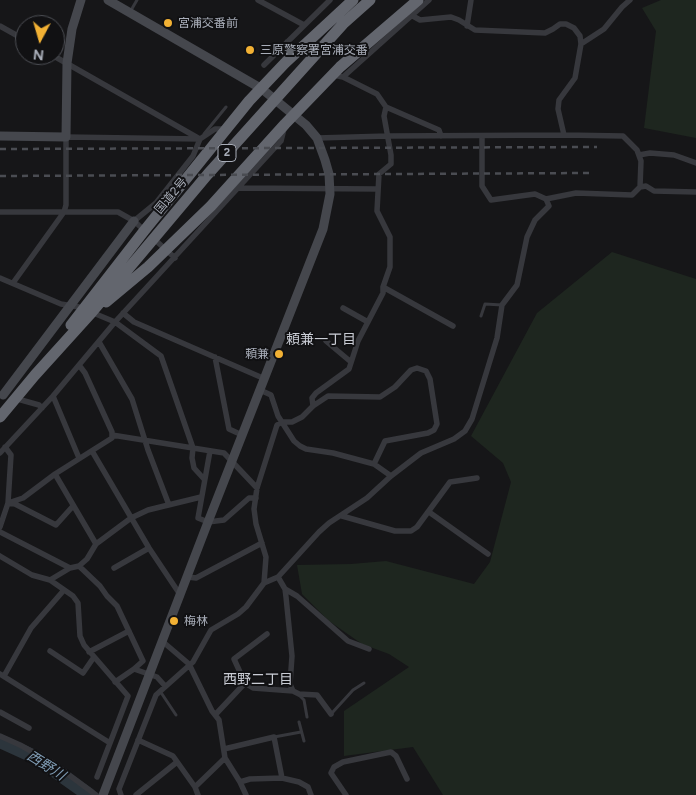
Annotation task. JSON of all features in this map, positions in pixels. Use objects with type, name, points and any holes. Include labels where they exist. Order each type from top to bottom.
[{"type":"highway","points":[[35,375],[85,306],[250,101],[285,64],[352,0]]},
{"type":"highway","name":"国道2号","points":[[0,417],[92,312],[208,174],[343,24],[370,0]]},
{"type":"highway","points":[[92,312],[110,300],[148,267],[211,206],[285,124],[338,76],[386,26],[417,2]]},
{"type":"street","points":[[14,283],[64,212],[66,205],[67,63],[72,29],[81,0]]},
{"type":"street","points":[[103,795],[232,460],[324,229],[329,208],[330,188],[329,174],[317,138],[306,125],[262,89],[108,0]]},
{"type":"street","points":[[258,0],[304,25]]},
{"type":"street","points":[[264,65],[330,0]]},
{"type":"street","points":[[429,0],[417,2],[412,15],[338,76],[378,94],[386,107],[439,130],[441,136]]},
{"type":"street","points":[[467,26],[471,0]]},
{"type":"street","points":[[581,44],[604,29],[630,0]]},
{"type":"street","points":[[412,15],[420,20],[451,17],[475,30],[545,33],[560,24],[566,24],[574,28],[580,36],[581,44],[575,78],[559,100],[558,109],[564,135]]},
{"type":"street","points":[[0,28],[15,35]]},
{"type":"street","points":[[285,64],[287,42]]},
{"type":"street","points":[[67,63],[200,139]]},
{"type":"street","points":[[313,406],[312,398],[316,393],[349,369],[358,341],[382,293],[390,267],[390,237],[377,211],[379,174],[391,164],[392,155],[384,116],[386,107]]},
{"type":"street","points":[[0,453],[53,396],[123,313],[281,141],[285,124]]},
{"type":"street","points":[[0,136],[200,139],[215,129],[227,129]]},
{"type":"street","points":[[183,139],[186,131]]},
{"type":"street","points":[[317,138],[388,136],[623,136],[637,150],[639,155],[641,162],[640,187]]},
{"type":"street","points":[[482,136],[482,186],[492,200],[535,194],[546,199],[576,193],[632,195],[640,187],[646,186],[654,191],[696,192]]},
{"type":"street","points":[[42,408],[39,405],[1,397],[134,221],[156,202],[193,156],[200,139]]},
{"type":"street","points":[[639,155],[650,153],[674,155],[696,163]]},
{"type":"street","points":[[239,188],[378,189]]},
{"type":"street","points":[[121,795],[119,789],[156,695],[193,662],[211,630],[246,607],[264,583],[278,577],[329,523],[367,498],[391,476],[421,453],[465,431],[472,419],[494,347],[502,305],[516,286],[527,237],[535,220],[548,206],[546,199]]},
{"type":"street","points":[[0,212],[118,212],[134,221],[175,258]]},
{"type":"street","points":[[0,278],[62,304],[79,306],[115,322],[161,356],[193,448],[194,468],[204,479]]},
{"type":"street","points":[[383,287],[453,326]]},
{"type":"street","points":[[343,308],[368,322]]},
{"type":"street","points":[[123,313],[134,322],[265,378]]},
{"type":"street","points":[[326,341],[351,362]]},
{"type":"street","points":[[99,342],[132,399],[169,505]]},
{"type":"street","points":[[215,357],[229,429],[242,435]]},
{"type":"street","points":[[79,364],[112,436]]},
{"type":"street","points":[[264,583],[266,557],[254,509],[258,488],[277,425],[282,422],[292,422],[302,417],[313,406],[328,396],[380,396],[395,388],[411,370],[417,368],[426,371],[430,379],[437,424],[434,430],[428,433],[386,441],[374,464]]},
{"type":"street","points":[[260,390],[271,395],[282,422],[294,441],[306,449],[333,453],[374,464],[391,476]]},
{"type":"street","points":[[53,396],[80,458]]},
{"type":"street","points":[[112,436],[224,453],[258,488]]},
{"type":"street","points":[[12,503],[112,438],[112,436]]},
{"type":"street","points":[[0,527],[12,503],[11,455],[5,446]]},
{"type":"street","points":[[92,450],[149,548],[181,596]]},
{"type":"street","points":[[210,451],[198,518],[208,522],[224,520],[249,498],[256,498]]},
{"type":"street","points":[[54,474],[96,544]]},
{"type":"street","points":[[342,516],[388,530],[412,531],[429,512],[450,482],[477,478]]},
{"type":"street","points":[[50,580],[70,568],[79,566],[87,559],[96,544],[131,518],[148,510],[201,497]]},
{"type":"street","points":[[12,503],[56,525],[74,506]]},
{"type":"street","points":[[429,512],[488,554]]},
{"type":"street","points":[[0,532],[70,568]]},
{"type":"street","points":[[188,577],[196,578],[262,543]]},
{"type":"street","points":[[114,568],[149,548]]},
{"type":"street","points":[[0,556],[32,575],[50,580],[73,596],[78,603],[80,636],[84,645],[128,696],[97,777]]},
{"type":"street","points":[[79,566],[117,606],[143,661],[115,682]]},
{"type":"street","points":[[278,577],[285,589],[292,656],[290,684],[296,693]]},
{"type":"street","points":[[285,589],[297,596],[348,641],[368,648]]},
{"type":"street","points":[[64,590],[31,628],[2,675],[110,742]]},
{"type":"street","points":[[50,651],[83,673],[92,655],[129,631]]},
{"type":"street","points":[[267,634],[234,659],[245,683],[253,688],[318,695],[331,714]]},
{"type":"street","points":[[162,641],[189,664],[212,711],[219,720],[225,758],[246,795]]},
{"type":"street","points":[[134,669],[157,677],[165,686]]},
{"type":"street","points":[[215,715],[245,683]]},
{"type":"street","points":[[0,712],[29,728]]},
{"type":"street","points":[[0,736],[53,763],[96,795]]},
{"type":"street","points":[[224,749],[274,738],[282,778]]},
{"type":"street","points":[[138,740],[173,756],[195,786],[198,795]]},
{"type":"street","points":[[346,795],[331,773],[334,767],[343,762],[391,752],[396,756],[407,779]]},
{"type":"street","points":[[195,786],[225,758]]},
{"type":"street","points":[[136,795],[177,762]]},
{"type":"street","points":[[240,782],[250,779],[282,778],[300,782],[308,787],[311,795]]},
{"type":"lane","points":[[130,12],[137,0]]},
{"type":"lane","points":[[200,139],[226,107]]},
{"type":"lane","points":[[480,316],[486,304],[502,305]]},
{"type":"lane","points":[[331,714],[353,690],[364,683]]},
{"type":"lane","points":[[160,691],[176,715]]},
{"type":"lane","points":[[296,693],[304,700],[308,717]]},
{"type":"lane","points":[[299,722],[304,741]]},
{"type":"lane","points":[[274,738],[301,732]]},
{"type":"shaded area","points":[[661,0],[696,0],[696,138],[644,128],[656,31],[642,8]]},
{"type":"shaded area","points":[[612,252],[696,279],[696,795],[443,795],[413,747],[344,756],[344,711],[409,667],[389,654],[362,644],[329,621],[302,594],[297,565],[386,561],[474,584],[490,562],[511,482],[503,463],[471,436],[537,313]]},
{"type":"waterway","name":"西野川","points":[[0,741],[37,758],[89,795]]},
{"type":"railway","points":[[0,149],[597,147]]},
{"type":"railway","points":[[0,176],[591,173]]},
{"type":"place","name":"宮浦交番前","points":[[168,23]]},
{"type":"place","name":"三原警察署宮浦交番","points":[[250,50]]},
{"type":"place","name":"頼兼","points":[[279,354]]},
{"type":"place","name":"梅林","points":[[174,621]]},
{"type":"district","name":"頼兼一丁目","points":[[321,340]]},
{"type":"district","name":"西野二丁目","points":[[258,680]]}]
